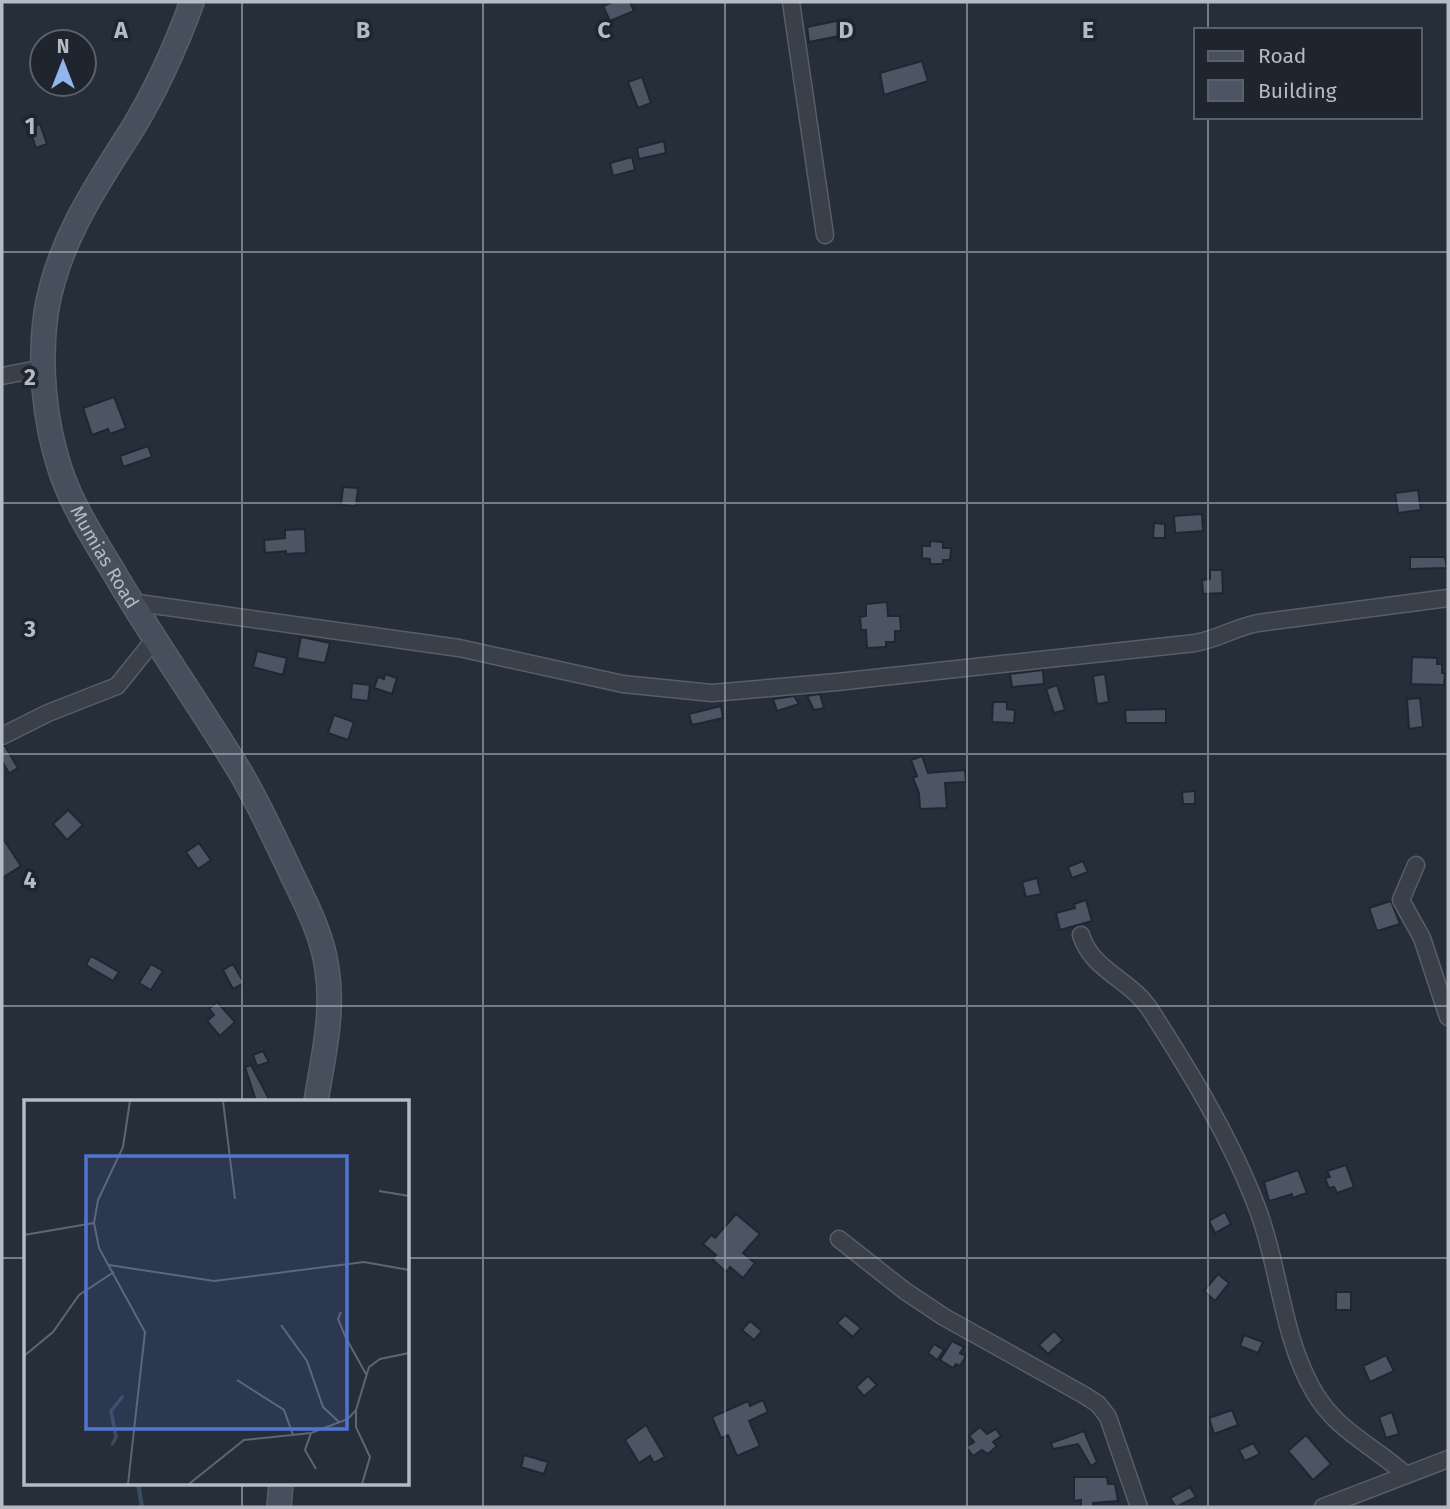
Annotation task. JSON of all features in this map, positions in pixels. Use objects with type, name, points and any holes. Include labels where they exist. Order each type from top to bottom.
[{"type":"street","name":"Mumias Road","points":[[192,2],[161,78],[83,206],[67,242],[46,312],[43,368],[48,418],[60,469],[74,505],[154,640],[240,771],[314,921],[323,946],[330,996],[316,1100]]},
{"type":"street","points":[[791,2],[825,235]]},
{"type":"street","points":[[2,376],[43,368]]},
{"type":"street","points":[[131,602],[459,648],[623,684],[712,692],[837,682],[1195,643],[1210,641],[1235,629],[1258,623],[1448,598]]},
{"type":"street","points":[[2,736],[48,713],[117,686],[154,640]]},
{"type":"street","points":[[1416,865],[1401,900],[1422,938],[1448,1017]]},
{"type":"street","points":[[1081,935],[1091,957],[1128,985],[1150,1009],[1225,1137],[1259,1212],[1287,1324],[1313,1391],[1339,1425],[1406,1475]]},
{"type":"street","points":[[839,1239],[905,1291],[944,1317],[1098,1404],[1108,1417],[1139,1507]]},
{"type":"street","points":[[1323,1507],[1448,1459]]},
{"type":"street","points":[[279,1507],[281,1484]]},
{"type":"building","points":[[613,2],[630,2],[634,11],[610,21],[603,6]]},
{"type":"building","points":[[851,18],[854,33],[809,42],[807,27]]},
{"type":"building","points":[[922,61],[928,81],[884,95],[880,73]]},
{"type":"building","points":[[642,77],[651,103],[638,108],[628,82]]},
{"type":"building","points":[[40,124],[47,144],[36,148],[29,128]]},
{"type":"building","points":[[664,141],[666,153],[639,159],[637,148]]},
{"type":"building","points":[[632,157],[635,170],[613,176],[610,163]]},
{"type":"building","points":[[114,397],[126,428],[110,434],[108,429],[92,435],[83,408]]},
{"type":"building","points":[[148,446],[152,457],[123,467],[120,456]]},
{"type":"building","points":[[343,487],[358,488],[356,506],[341,505]]},
{"type":"building","points":[[1418,490],[1421,510],[1398,513],[1395,493]]},
{"type":"building","points":[[1202,514],[1203,531],[1175,533],[1174,516]]},
{"type":"building","points":[[1154,523],[1165,524],[1165,538],[1153,538]]},
{"type":"building","points":[[305,529],[306,553],[265,553],[264,540],[285,538],[285,530]]},
{"type":"building","points":[[930,541],[943,542],[943,548],[951,548],[950,560],[943,560],[943,564],[930,564],[930,559],[922,558],[922,546],[930,546]]},
{"type":"building","points":[[1410,557],[1445,557],[1447,568],[1410,569]]},
{"type":"building","points":[[1210,570],[1222,570],[1223,593],[1203,594],[1202,580],[1210,579]]},
{"type":"building","points":[[887,602],[888,616],[900,616],[901,631],[895,631],[895,642],[886,642],[886,647],[867,648],[866,630],[861,630],[860,617],[866,616],[866,604]]},
{"type":"building","points":[[301,637],[330,643],[325,663],[297,658]]},
{"type":"building","points":[[257,651],[287,658],[283,675],[253,667]]},
{"type":"building","points":[[1412,657],[1437,658],[1437,664],[1442,664],[1442,673],[1445,673],[1444,685],[1411,684]]},
{"type":"building","points":[[1043,670],[1044,684],[1012,687],[1010,674]]},
{"type":"building","points":[[385,674],[397,678],[392,694],[374,688],[378,677],[384,679]]},
{"type":"building","points":[[1105,674],[1109,702],[1097,704],[1093,676]]},
{"type":"building","points":[[352,683],[370,685],[368,701],[351,699]]},
{"type":"building","points":[[1057,685],[1065,710],[1054,713],[1046,689]]},
{"type":"building","points":[[820,694],[824,708],[814,710],[807,696]]},
{"type":"building","points":[[794,696],[799,704],[777,711],[773,699]]},
{"type":"building","points":[[1420,698],[1423,727],[1409,729],[1407,699]]},
{"type":"building","points":[[993,702],[1007,702],[1007,709],[1015,710],[1014,723],[992,722]]},
{"type":"building","points":[[721,706],[723,718],[692,725],[689,714]]},
{"type":"building","points":[[1166,709],[1166,723],[1126,723],[1125,710]]},
{"type":"building","points":[[334,715],[354,722],[348,740],[328,733]]},
{"type":"building","points":[[2,746],[5,746],[18,768],[9,773],[2,761]]},
{"type":"building","points":[[922,756],[928,773],[965,770],[966,782],[945,783],[947,808],[920,809],[919,793],[913,778],[917,776],[911,760]]},
{"type":"building","points":[[1195,791],[1195,804],[1183,804],[1182,792]]},
{"type":"building","points":[[68,810],[83,825],[67,840],[53,824]]},
{"type":"building","points":[[2,837],[21,866],[2,878]]},
{"type":"building","points":[[199,843],[211,860],[198,869],[186,852]]},
{"type":"building","points":[[1083,861],[1088,872],[1072,878],[1068,867]]},
{"type":"building","points":[[1037,878],[1041,894],[1026,897],[1022,882]]},
{"type":"building","points":[[1086,900],[1092,921],[1060,930],[1056,913],[1075,908],[1074,904]]},
{"type":"building","points":[[1391,901],[1400,924],[1377,931],[1369,908]]},
{"type":"building","points":[[91,956],[119,972],[113,981],[86,965]]},
{"type":"building","points":[[151,964],[163,971],[151,990],[139,983]]},
{"type":"building","points":[[233,964],[244,983],[233,989],[223,970]]},
{"type":"building","points":[[217,1002],[235,1022],[220,1036],[207,1021],[214,1015],[209,1009]]},
{"type":"building","points":[[263,1051],[269,1062],[257,1066],[253,1055]]},
{"type":"building","points":[[251,1065],[269,1100],[256,1100],[245,1067]]},
{"type":"building","points":[[1346,1165],[1354,1187],[1337,1193],[1334,1187],[1329,1188],[1325,1178],[1330,1177],[1327,1171]]},
{"type":"building","points":[[1298,1170],[1307,1193],[1292,1198],[1292,1194],[1269,1201],[1264,1182]]},
{"type":"building","points":[[1225,1212],[1231,1224],[1215,1233],[1209,1221]]},
{"type":"building","points":[[736,1214],[760,1234],[743,1253],[755,1263],[743,1278],[730,1267],[726,1272],[712,1259],[716,1255],[703,1244],[711,1235],[715,1238]]},
{"type":"building","points":[[1218,1274],[1229,1283],[1215,1301],[1204,1291]]},
{"type":"building","points":[[1336,1292],[1351,1292],[1351,1310],[1336,1310]]},
{"type":"building","points":[[845,1315],[861,1328],[853,1337],[837,1323]]},
{"type":"building","points":[[750,1321],[762,1331],[754,1340],[742,1330]]},
{"type":"building","points":[[1054,1331],[1063,1340],[1048,1354],[1039,1345]]},
{"type":"building","points":[[1244,1335],[1263,1342],[1258,1353],[1240,1346]]},
{"type":"building","points":[[952,1341],[964,1347],[960,1353],[966,1356],[960,1366],[956,1364],[953,1368],[940,1360]]},
{"type":"building","points":[[934,1344],[944,1350],[937,1360],[928,1353]]},
{"type":"building","points":[[1386,1355],[1394,1371],[1370,1382],[1363,1366]]},
{"type":"building","points":[[868,1376],[877,1385],[864,1396],[856,1387]]},
{"type":"building","points":[[763,1400],[768,1412],[749,1421],[760,1446],[737,1456],[728,1435],[721,1438],[712,1417],[748,1401],[750,1406]]},
{"type":"building","points":[[1232,1410],[1238,1425],[1214,1434],[1209,1418]]},
{"type":"building","points":[[1392,1412],[1399,1434],[1386,1438],[1379,1417]]},
{"type":"building","points":[[646,1425],[665,1457],[654,1463],[650,1456],[639,1463],[625,1440]]},
{"type":"building","points":[[980,1427],[987,1434],[996,1429],[1001,1436],[993,1442],[997,1446],[988,1454],[982,1450],[973,1456],[966,1447],[974,1442],[969,1436]]},
{"type":"building","points":[[1084,1431],[1097,1462],[1091,1466],[1078,1444],[1053,1449],[1051,1443]]},
{"type":"building","points":[[1306,1435],[1331,1464],[1313,1480],[1288,1451]]},
{"type":"building","points":[[1253,1443],[1260,1454],[1245,1461],[1239,1450]]},
{"type":"building","points":[[524,1455],[548,1462],[544,1474],[521,1467]]},
{"type":"building","points":[[1074,1477],[1107,1477],[1108,1484],[1115,1484],[1118,1501],[1081,1507],[1081,1500],[1074,1501]]},
{"type":"building","points":[[1190,1487],[1196,1497],[1176,1507],[1170,1498]]},
{"type":"waterway","points":[[138,1484],[142,1507]]}]
